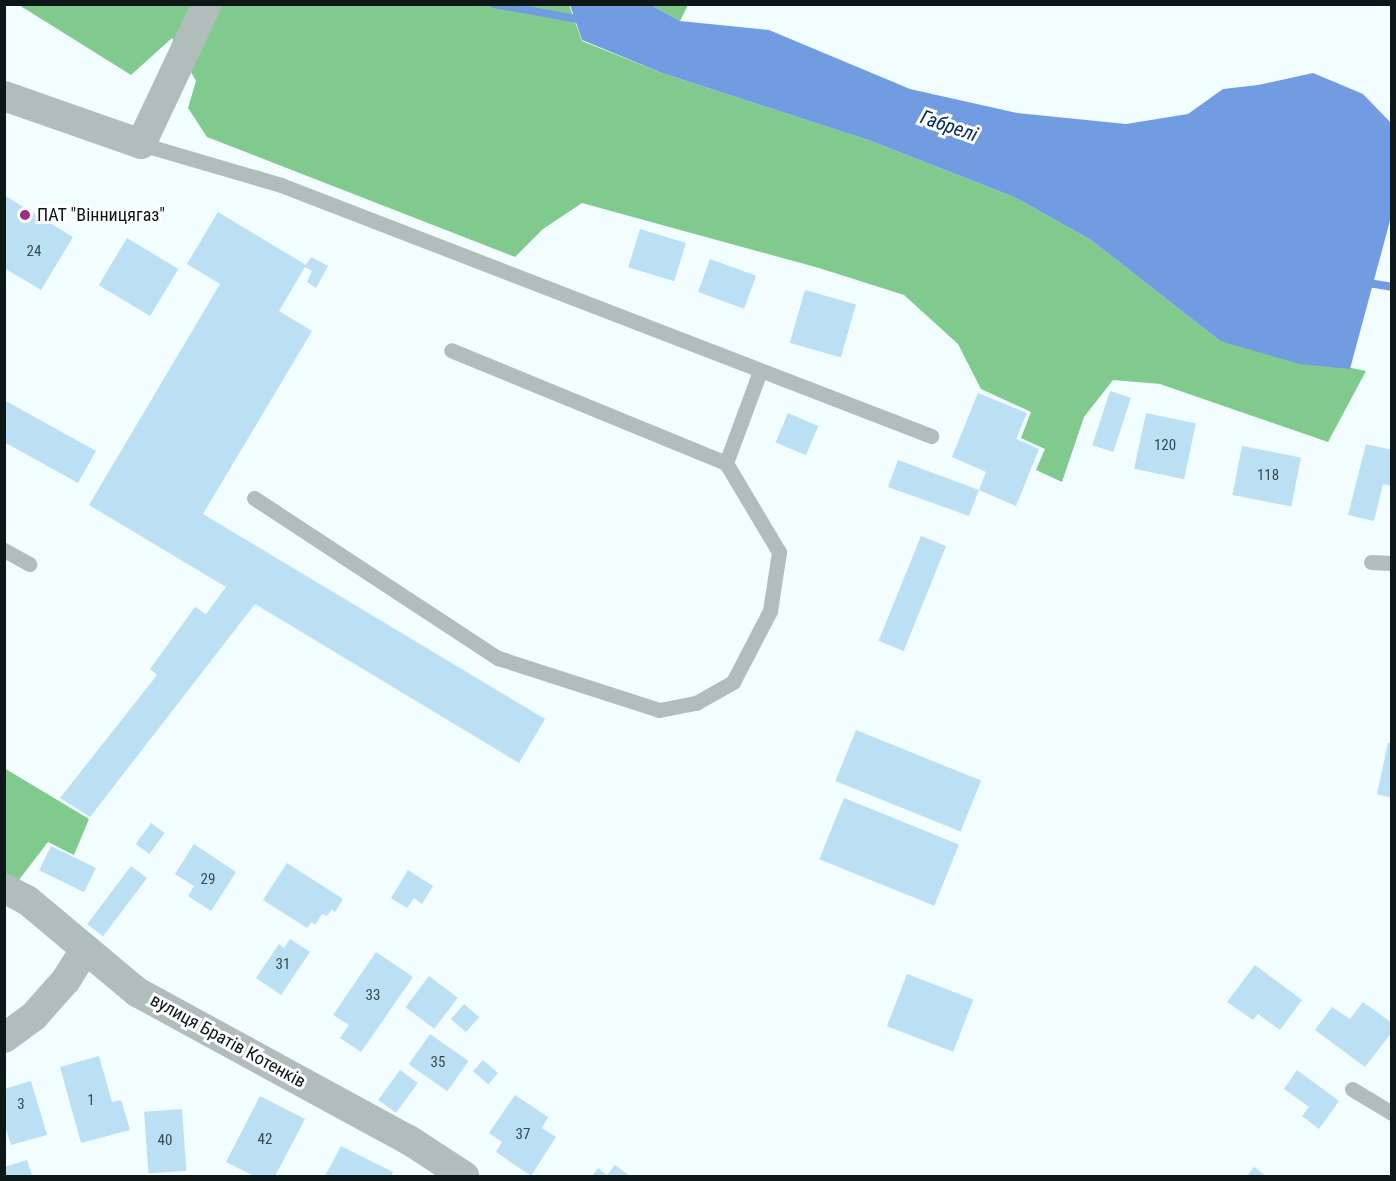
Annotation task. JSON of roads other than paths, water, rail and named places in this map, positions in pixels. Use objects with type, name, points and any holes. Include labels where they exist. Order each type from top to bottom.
[{"type":"street","points":[[8,102],[141,144],[207,4]]},
{"type":"street","name":"вулиця Братів Котенків","points":[[4,888],[27,900],[84,951],[137,992],[409,1140],[464,1176]]},
{"type":"street","points":[[4,1038],[34,1016],[66,980],[84,951]]},
{"type":"lane","points":[[141,144],[281,185],[931,436]]},
{"type":"lane","points":[[254,498],[498,658],[659,710],[696,703],[733,682],[770,611],[779,552],[726,464],[451,350]]},
{"type":"lane","points":[[726,464],[760,370]]},
{"type":"lane","points":[[4,550],[28,564]]},
{"type":"lane","points":[[1371,562],[1392,563]]},
{"type":"lane","points":[[1352,1089],[1392,1113]]},
{"type":"water","points":[[570,5],[651,5],[680,21],[769,30],[910,89],[1017,113],[1126,124],[1188,114],[1223,89],[1258,85],[1313,73],[1363,94],[1391,123],[1391,217],[1350,369],[1300,364],[1220,341],[1091,240],[1014,197],[871,141],[662,73],[582,40]]},
{"type":"waterway","name":"Габрелі","points":[[494,4],[582,20]]},
{"type":"waterway","name":"Габрелі","points":[[1362,282],[1392,287]]},
{"type":"place","name":"ПАТ \"Вінницягаз\"","points":[[25,215]]}]
